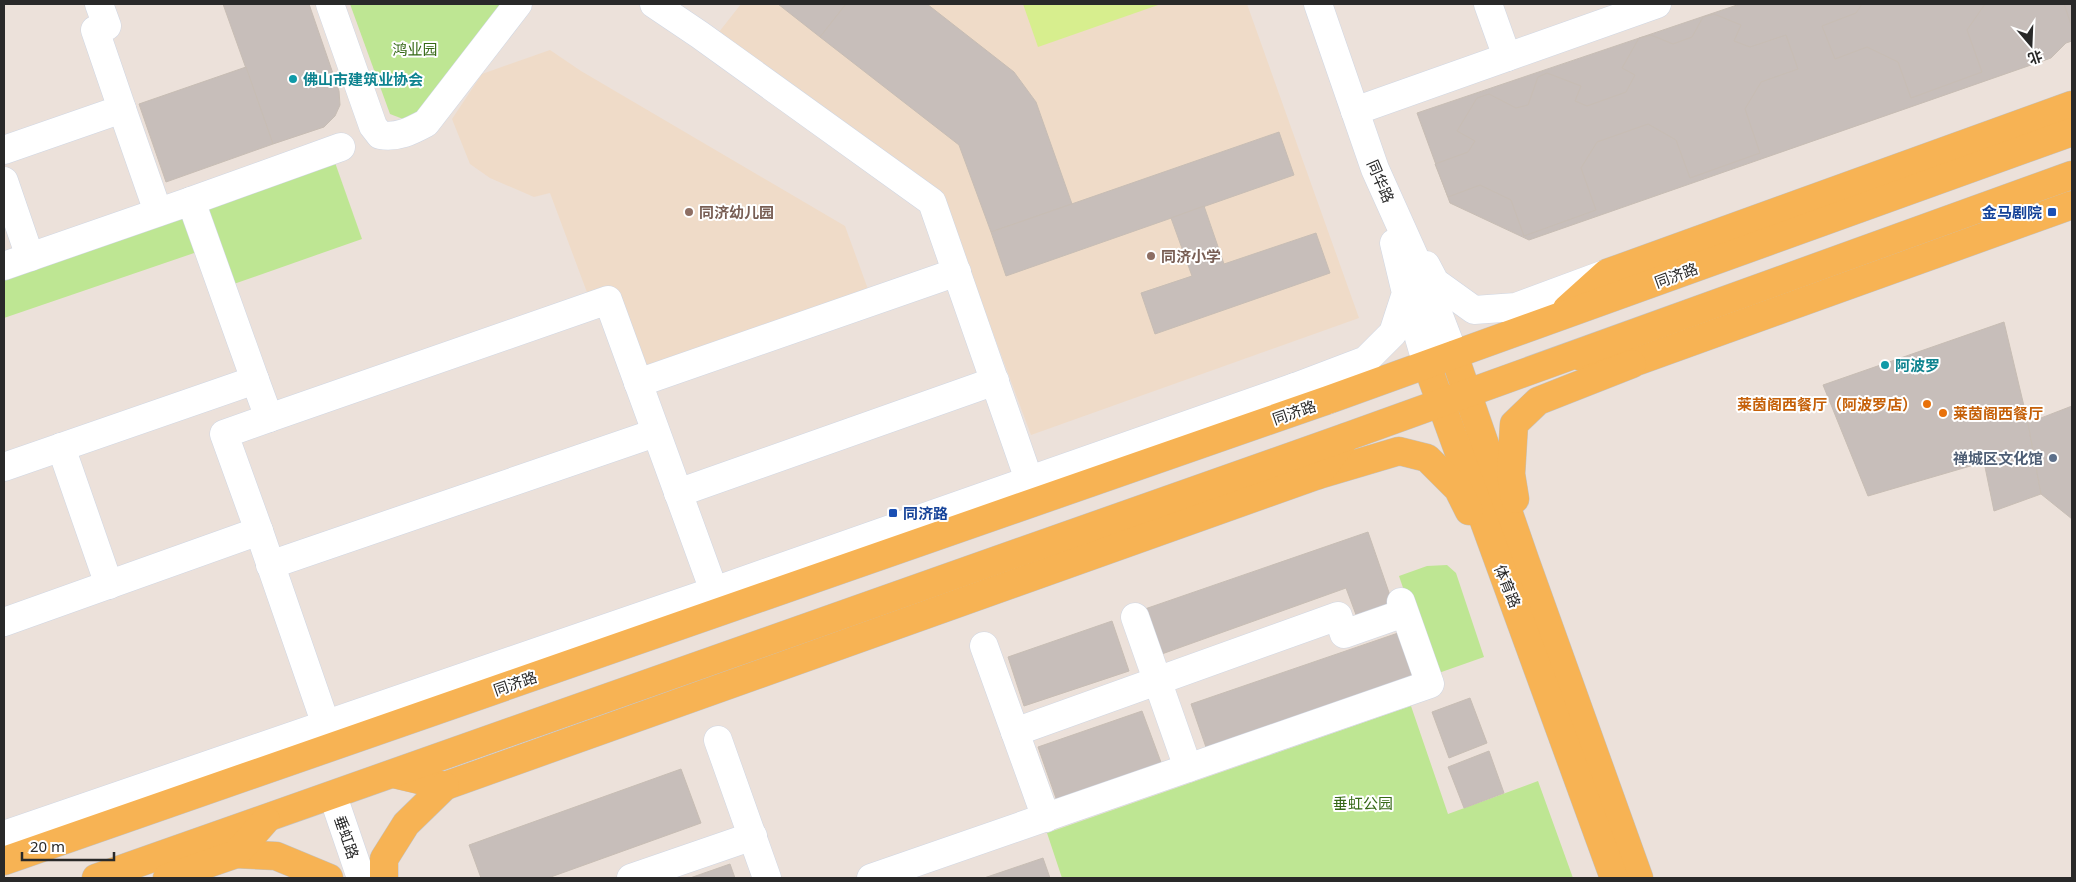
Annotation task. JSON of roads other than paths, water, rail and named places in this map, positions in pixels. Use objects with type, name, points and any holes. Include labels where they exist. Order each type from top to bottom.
[{"type":"main road","points":[[1557,318],[1607,273],[2072,105]]},
{"type":"main road","name":"同济路","points":[[4,861],[1328,400],[2072,132]]},
{"type":"main road","points":[[96,878],[333,796],[1571,357],[2072,175]]},
{"type":"main road","points":[[1513,564],[1511,474],[1514,424],[1538,401],[1638,361],[2072,205]]},
{"type":"main road","name":"体育路","points":[[1454,355],[1467,393],[1513,564],[1515,602],[1614,878]]},
{"type":"main road","points":[[1571,357],[1638,361]]},
{"type":"main road","name":"体育路","points":[[1427,365],[1440,403],[1513,564],[1639,878]]},
{"type":"main road","points":[[1318,475],[1346,437]]},
{"type":"main road","points":[[384,878],[384,859],[406,824],[445,786],[1318,475],[1400,451],[1427,458],[1458,489],[1513,564]]},
{"type":"main road","points":[[394,774],[445,786]]},
{"type":"main road","points":[[236,854],[268,818]]},
{"type":"main road","points":[[167,878],[236,854],[276,856],[329,878]]},
{"type":"street","points":[[330,4],[373,126],[380,135],[391,136],[408,132],[426,123],[518,4]]},
{"type":"street","points":[[654,4],[932,202],[1029,480]]},
{"type":"street","name":"同华路","points":[[1318,4],[1417,290],[1454,355]]},
{"type":"street","points":[[1488,4],[1507,57]]},
{"type":"street","points":[[1355,111],[1656,4]]},
{"type":"street","points":[[105,5],[107,26],[95,30],[158,212]]},
{"type":"street","points":[[4,150],[122,109]]},
{"type":"street","points":[[4,266],[341,146]]},
{"type":"street","points":[[1375,169],[1435,282],[1474,310],[1516,307],[1607,273]]},
{"type":"street","points":[[4,181],[30,257]]},
{"type":"street","points":[[191,201],[269,418]]},
{"type":"street","points":[[638,383],[957,272]]},
{"type":"street","points":[[4,836],[714,591],[1296,387],[1366,360],[1393,333],[1417,290]]},
{"type":"street","name":"体育路","points":[[1417,290],[1427,365]]},
{"type":"street","points":[[224,434],[608,300],[714,591]]},
{"type":"street","points":[[4,467],[255,380]]},
{"type":"street","points":[[678,493],[995,381]]},
{"type":"street","points":[[1296,387],[1328,400]]},
{"type":"street","points":[[210,395],[326,725]]},
{"type":"street","points":[[270,565],[655,433]]},
{"type":"street","points":[[61,447],[109,585]]},
{"type":"street","points":[[4,622],[259,531]]},
{"type":"street","points":[[871,878],[1430,684],[1402,607],[1344,634],[1338,616],[1015,732]]},
{"type":"street","points":[[1135,617],[1188,768]]},
{"type":"street","points":[[984,646],[1046,818]]},
{"type":"street","points":[[380,730],[403,698]]},
{"type":"street","points":[[718,740],[767,878]]},
{"type":"street","points":[[221,786],[236,755]]},
{"type":"street","name":"垂虹路","points":[[333,796],[361,878]]},
{"type":"street","points":[[631,878],[753,836]]},
{"type":"place","name":"佛山市建筑业协会","points":[[293,79]]},
{"type":"place","name":"同济幼儿园","points":[[689,212]]},
{"type":"place","name":"金马剧院","points":[[2052,212]]},
{"type":"place","name":"同济小学","points":[[1151,256]]},
{"type":"place","name":"阿波罗","points":[[1885,365]]},
{"type":"place","name":"莱茵阁西餐厅（阿波罗店）","points":[[1927,404]]},
{"type":"place","name":"莱茵阁西餐厅","points":[[1943,413]]},
{"type":"place","name":"禅城区文化馆","points":[[2053,458]]},
{"type":"place","name":"同济路","points":[[893,513]]},
{"type":"park label","name":"鸿业园","points":[[415,49]]},
{"type":"park label","name":"垂虹公园","points":[[1363,803]]}]
